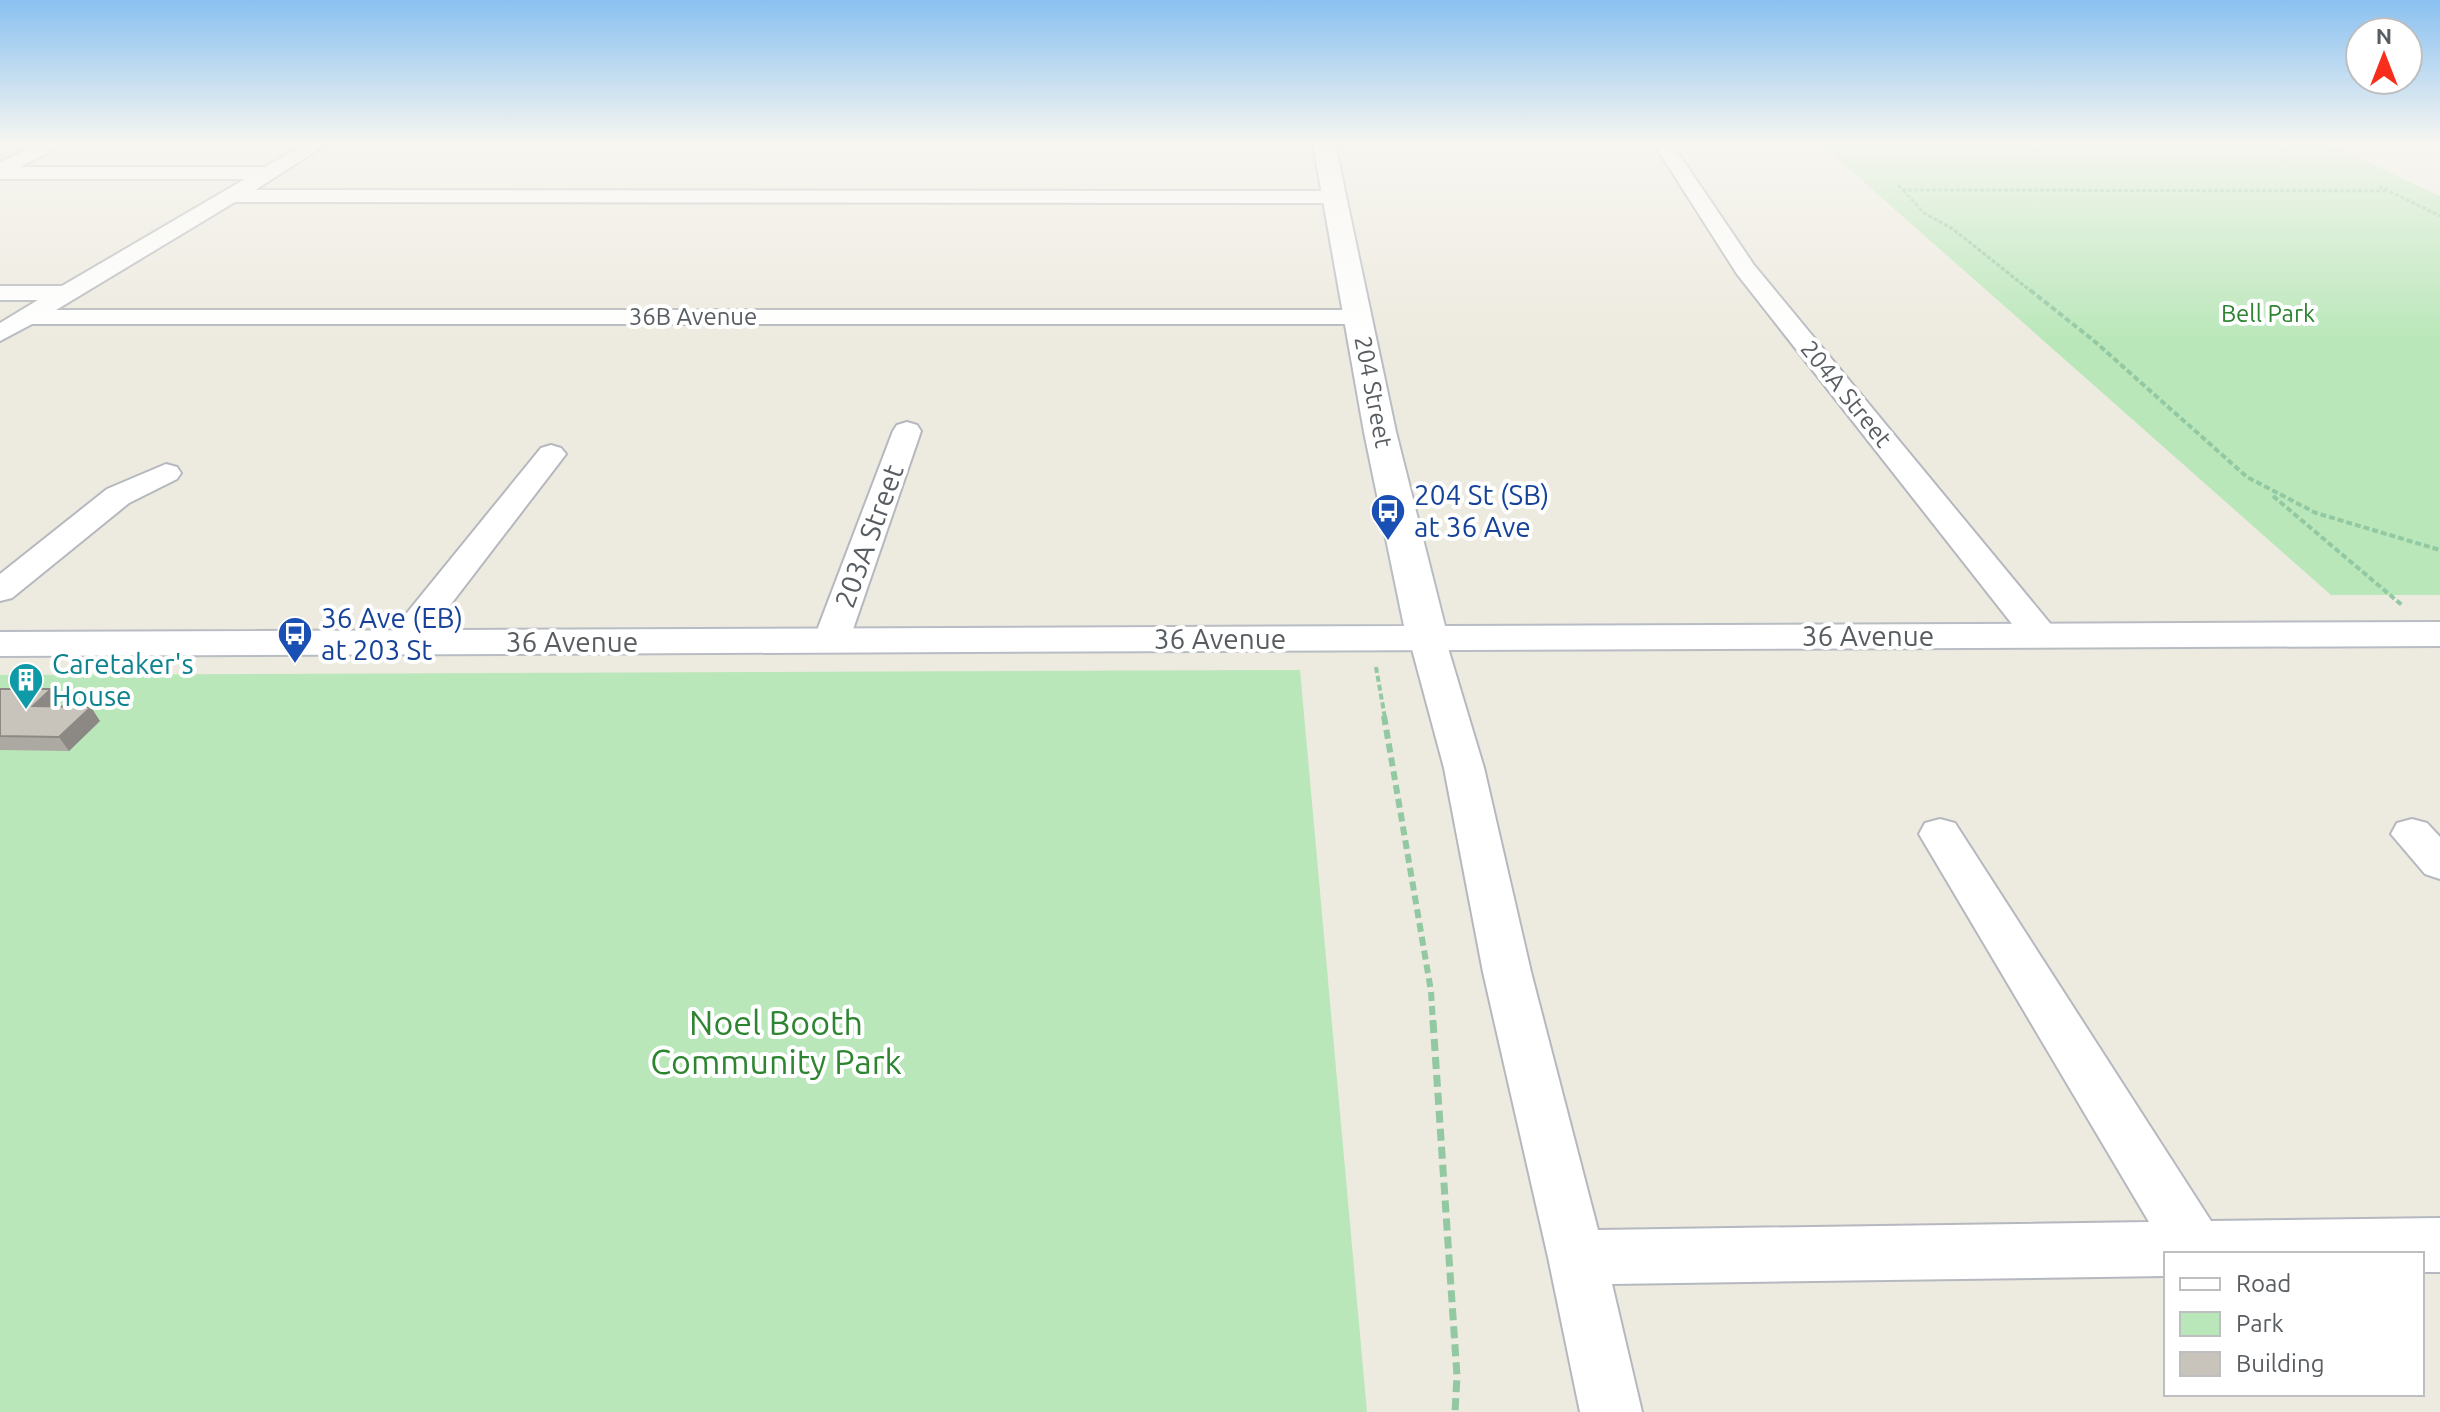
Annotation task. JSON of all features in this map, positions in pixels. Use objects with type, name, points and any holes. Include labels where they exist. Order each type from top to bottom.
[{"type":"main road","name":"204 Street","points":[[1337,210],[1396,510],[1427,638]]},
{"type":"main road","name":"36 Avenue","points":[[0,644],[2438,634]]},
{"type":"street","points":[[0,333],[208,210]]},
{"type":"street","name":"204A Street","points":[[1706,210],[1745,269],[2040,635]]},
{"type":"street","points":[[0,293],[68,293]]},
{"type":"street","name":"36B Avenue","points":[[28,317],[1359,317]]},
{"type":"street","name":"203A Street","points":[[831,641],[907,431]]},
{"type":"street","points":[[402,643],[551,454]]},
{"type":"street","points":[[0,591],[118,496],[166,473]]},
{"type":"street","points":[[1427,638],[1464,768],[1507,972],[1577,1257],[1611,1412]]},
{"type":"street","points":[[1940,834],[2195,1247]]},
{"type":"street","points":[[1577,1257],[2440,1245]]},
{"type":"path","points":[[1920,210],[1953,229],[2093,340],[2209,446],[2438,634]]},
{"type":"path","points":[[2270,493],[2354,528],[2440,550]]},
{"type":"path","points":[[1371,639],[1431,991],[1457,1376],[1455,1412]]},
{"type":"green space","name":"Bell Park","points":[[1896,210],[2440,210],[2440,595],[2331,595]]},
{"type":"green space","name":"Noel Booth Community Park","points":[[1300,670],[1367,1412],[0,1412],[0,675]]},
{"type":"building","points":[[0,689],[51,689],[33,706],[91,707],[59,737],[0,736]]},
{"type":"place","name":"204 St (SB) at 36 Ave","points":[[1388,542]]},
{"type":"place","name":"36 Ave (EB) at 203 St","points":[[295,665]]},
{"type":"place","name":"Caretaker's House","points":[[26,711]]}]
